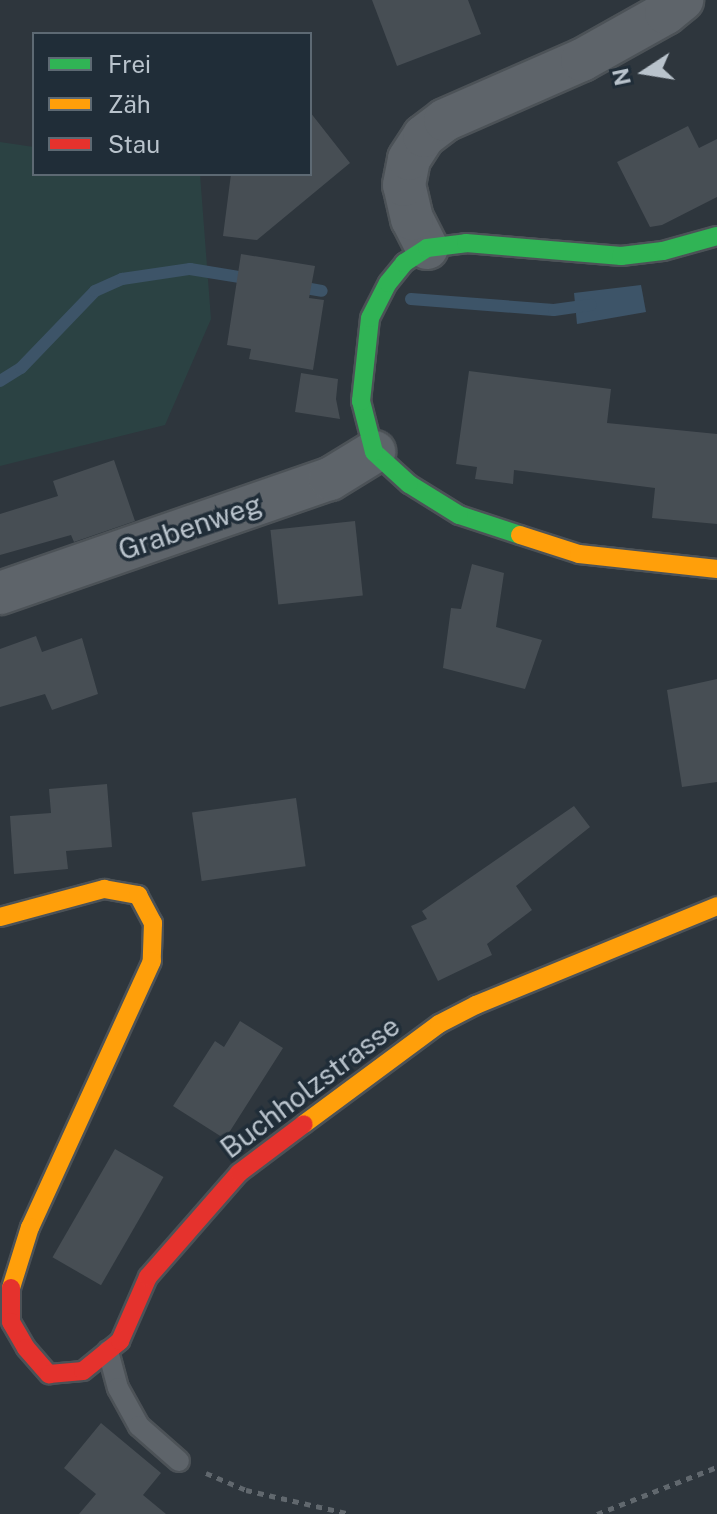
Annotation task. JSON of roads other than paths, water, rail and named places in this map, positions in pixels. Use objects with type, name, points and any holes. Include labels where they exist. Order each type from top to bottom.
[{"type":"street","points":[[427,248],[412,219],[404,185],[409,159],[424,136],[445,120],[582,60],[666,13],[682,0]]},
{"type":"street","points":[[717,236],[663,251],[621,256],[466,243],[427,248],[404,263],[388,283],[370,318],[361,401],[374,452],[409,484],[459,515],[579,554],[717,569]]},
{"type":"street","name":"Grabenweg","points":[[0,593],[330,479],[374,452]]},
{"type":"street","name":"Buchholzstrasse","points":[[0,917],[104,889],[138,895],[153,923],[152,961],[30,1227],[11,1285],[11,1322],[26,1348],[49,1374],[83,1371],[120,1341],[148,1277],[239,1173],[439,1024],[476,1005],[717,906]]},
{"type":"lane","points":[[108,1351],[118,1388],[139,1426],[179,1461]]},
{"type":"water","points":[[641,285],[646,312],[577,324],[574,293]]},
{"type":"waterway","points":[[0,381],[21,368],[95,291],[122,279],[190,269],[252,279]]},
{"type":"waterway","points":[[294,286],[322,291]]},
{"type":"waterway","points":[[411,299],[554,310],[591,305]]}]
